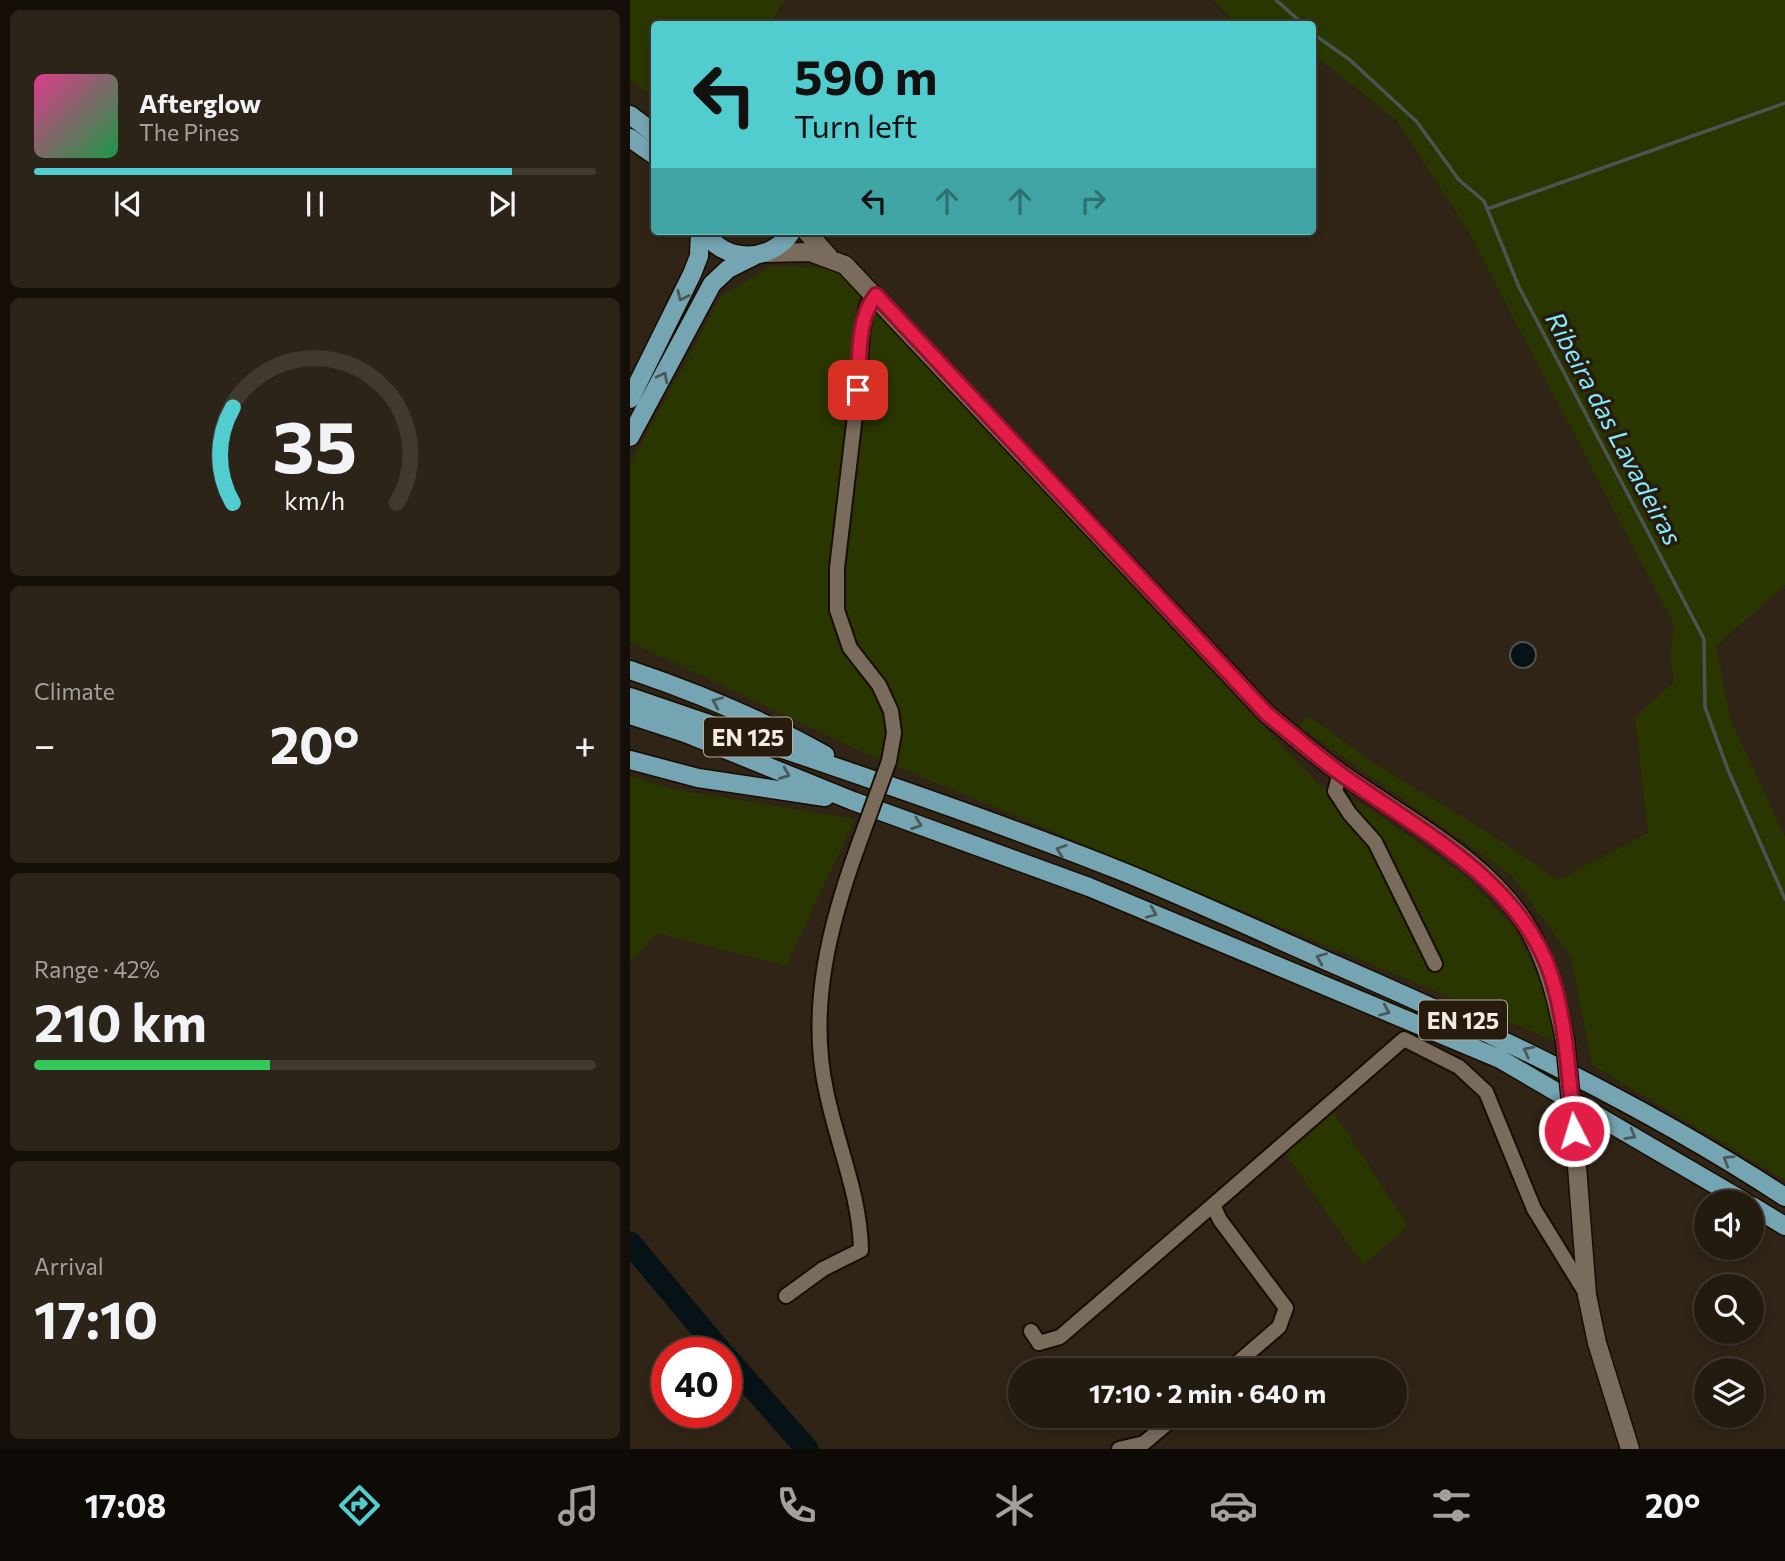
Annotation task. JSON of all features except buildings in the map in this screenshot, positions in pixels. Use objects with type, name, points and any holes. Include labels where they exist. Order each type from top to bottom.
[{"type":"main road","points":[[630,115],[651,131]]},
{"type":"main road","points":[[630,138],[651,153]]},
{"type":"main road","points":[[630,399],[692,274],[699,256],[702,235]]},
{"type":"main road","points":[[706,235],[722,249],[737,255],[760,255]]},
{"type":"main road","points":[[630,437],[712,284],[728,269],[780,246],[789,235]]},
{"type":"main road","points":[[630,670],[682,687],[757,719],[865,778]]},
{"type":"main road","name":"EN 125","points":[[630,697],[865,778],[1125,873],[1487,1030],[1601,1088],[1724,1157],[1785,1197]]},
{"type":"main road","name":"EN 125","points":[[630,715],[685,733],[853,801],[1089,887],[1500,1059],[1724,1190]]},
{"type":"main road","points":[[630,760],[698,778],[853,801]]},
{"type":"main road","points":[[1764,1213],[1785,1226]]},
{"type":"street","points":[[810,235],[829,257]]},
{"type":"street","points":[[760,255],[810,252],[845,265],[1267,714],[1340,773],[1442,843],[1490,882],[1527,928],[1552,977],[1565,1040],[1587,1295],[1597,1343],[1630,1449]]},
{"type":"street","points":[[786,1296],[823,1269],[861,1250],[861,1225],[851,1176],[826,1090],[818,1024],[832,926],[889,761],[894,733],[891,711],[879,685],[850,648],[837,610],[837,568],[858,390],[862,332],[867,306],[876,295]]},
{"type":"street","points":[[1340,773],[1335,791],[1350,814],[1375,842],[1436,964]]},
{"type":"street","points":[[1031,1331],[1039,1343],[1060,1337],[1404,1039],[1459,1067],[1486,1092],[1534,1209],[1553,1244],[1577,1274],[1587,1295]]},
{"type":"street","points":[[1213,1205],[1220,1220],[1286,1308],[1279,1326],[1243,1358]]},
{"type":"street","points":[[1553,1244],[1582,1252]]},
{"type":"street","points":[[1118,1449],[1144,1443],[1162,1428]]},
{"type":"green space","points":[[630,0],[785,0],[771,21],[651,21],[651,95],[630,80]]},
{"type":"green space","points":[[1213,0],[1785,0],[1785,585],[1716,646],[1730,718],[1785,837],[1785,1180],[1592,1065],[1571,957],[1511,875],[1299,726],[1309,716],[1374,763],[1495,837],[1558,880],[1648,833],[1635,717],[1674,682],[1670,656],[1674,625],[1468,231],[1397,121],[1320,60],[1316,65],[1316,21],[1233,21]]},
{"type":"green space","points":[[771,266],[834,268],[1318,784],[1369,808],[1464,875],[1515,928],[1542,986],[1555,1041],[860,751],[630,642],[630,464],[722,295]]},
{"type":"green space","points":[[630,776],[678,790],[855,819],[786,966],[657,933],[630,962]]},
{"type":"green space","points":[[1331,1108],[1408,1226],[1363,1265],[1285,1153]]},
{"type":"shaded area","points":[[1523,642],[1532,646],[1536,655],[1532,664],[1523,668],[1514,664],[1510,655],[1514,646]]},
{"type":"waterway","name":"Ribeira das Lavadeiras","points":[[1276,0],[1300,21]]},
{"type":"waterway","name":"Ribeira das Lavadeiras","points":[[1316,36],[1350,60],[1417,122],[1459,180],[1484,201],[1519,287],[1704,639],[1705,707],[1728,770],[1785,899]]},
{"type":"waterway","points":[[1487,209],[1785,103]]},
{"type":"waterway","points":[[630,1243],[709,1337]]},
{"type":"waterway","points":[[742,1375],[807,1449]]},
{"type":"route","points":[[858,390],[862,332],[867,306],[876,295],[1267,714],[1340,773],[1442,843],[1490,882],[1527,928],[1552,977],[1565,1040],[1574,1131]]}]
